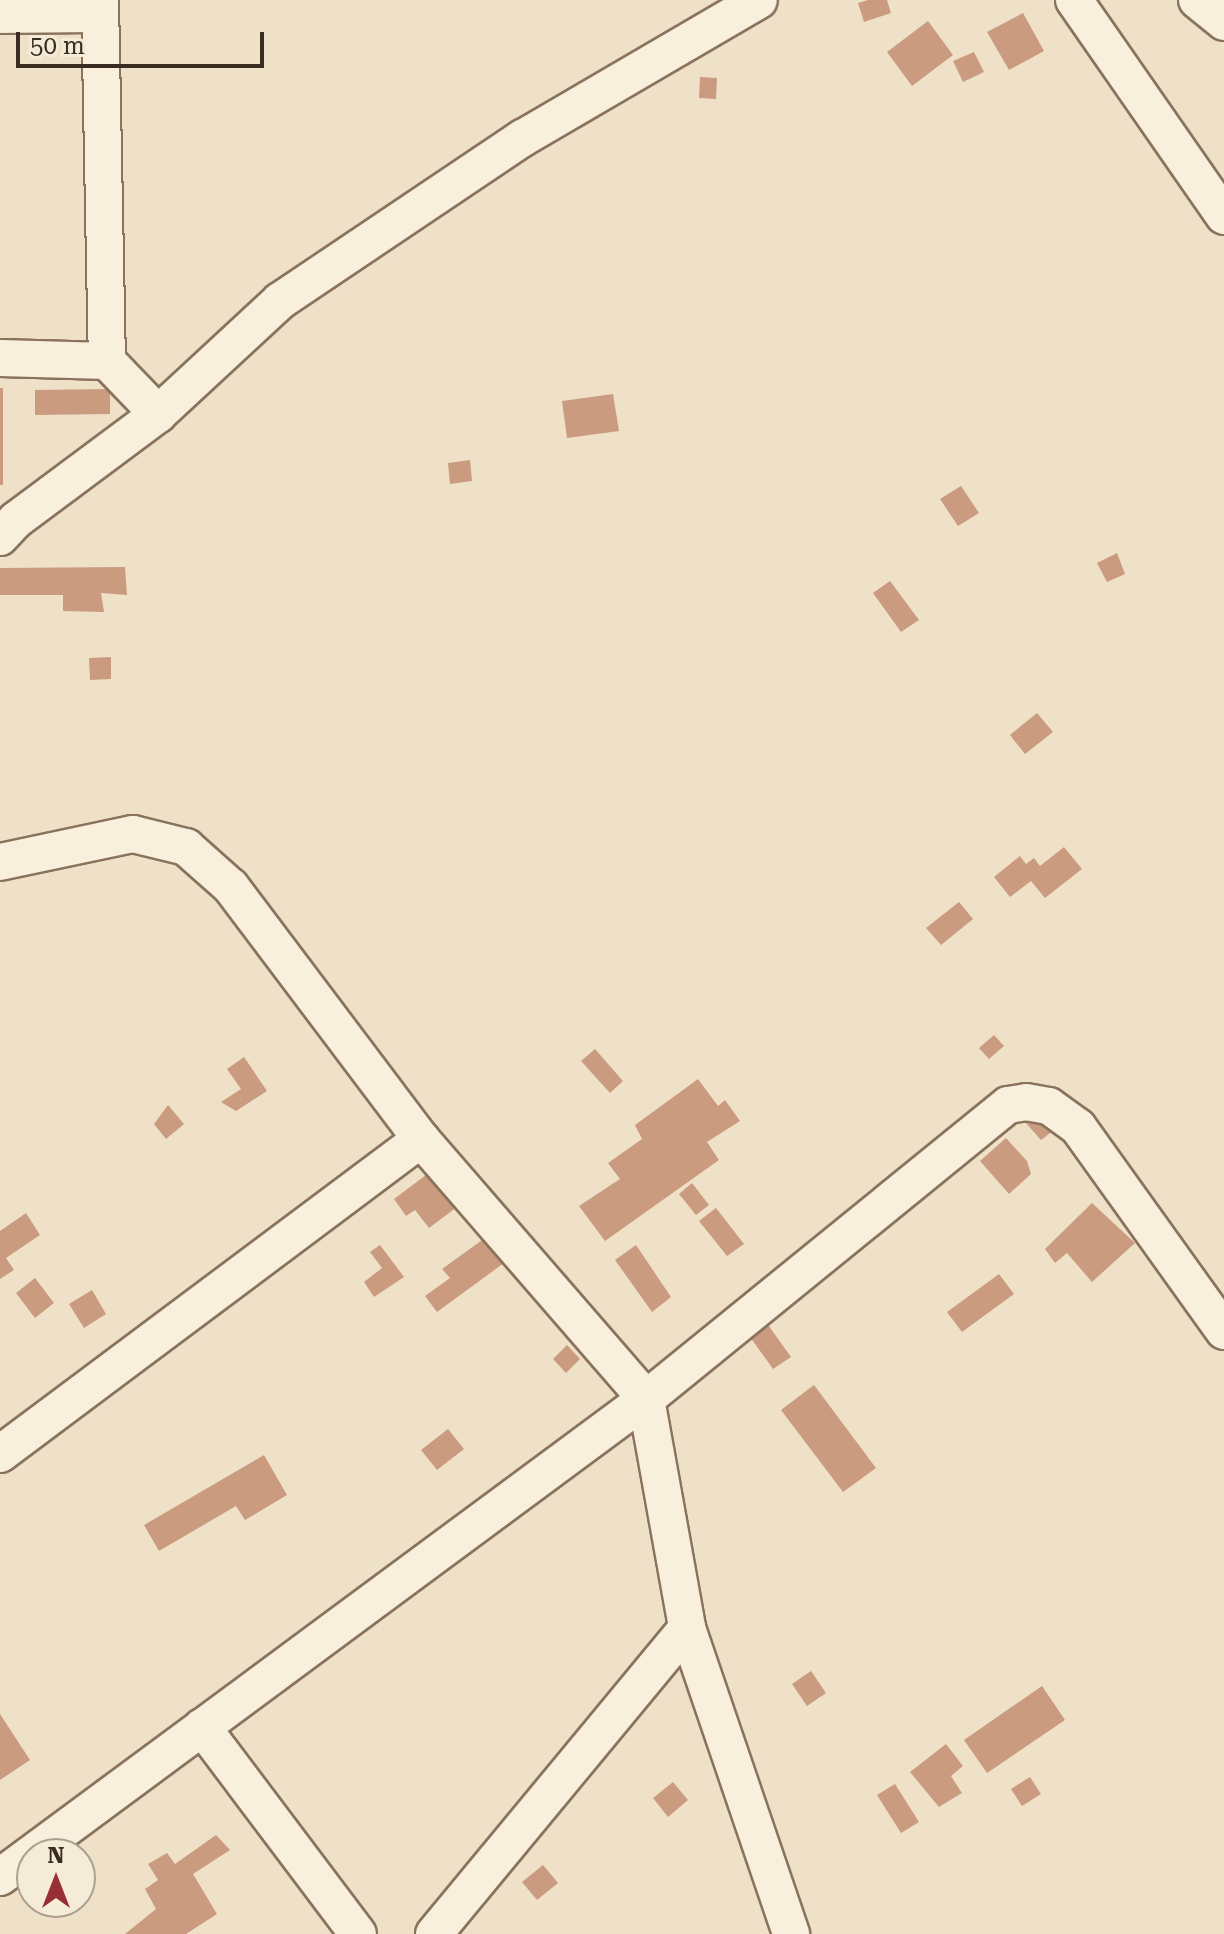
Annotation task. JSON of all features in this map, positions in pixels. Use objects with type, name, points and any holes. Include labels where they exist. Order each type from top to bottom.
[{"type":"street","points":[[0,537],[16,520],[158,414],[280,301],[523,138],[759,0]]},
{"type":"street","points":[[1074,0],[1224,216]]},
{"type":"street","points":[[1197,0],[1224,22]]},
{"type":"street","points":[[0,15],[100,7],[107,361],[158,414]]},
{"type":"street","points":[[0,358],[107,361]]},
{"type":"street","points":[[0,862],[133,834],[186,847],[231,887],[421,1139],[646,1399],[687,1628],[791,1934]]},
{"type":"street","points":[[0,1877],[646,1399],[1008,1105],[1026,1102],[1049,1106],[1078,1127],[1224,1331]]},
{"type":"street","points":[[0,1454],[421,1139]]},
{"type":"street","points":[[434,1934],[687,1628]]},
{"type":"street","points":[[202,1727],[358,1934]]},
{"type":"building","points":[[887,0],[891,13],[864,22],[858,3]]},
{"type":"building","points":[[1023,13],[1044,51],[1009,70],[987,32]]},
{"type":"building","points":[[928,21],[953,55],[912,86],[887,52]]},
{"type":"building","points":[[974,52],[984,72],[963,82],[953,61]]},
{"type":"building","points":[[700,77],[717,78],[716,99],[699,98]]},
{"type":"building","points":[[0,388],[3,388],[3,485],[0,485]]},
{"type":"building","points":[[110,389],[110,414],[35,415],[35,390]]},
{"type":"building","points":[[613,394],[619,431],[567,438],[562,401]]},
{"type":"building","points":[[470,460],[472,481],[450,484],[448,463]]},
{"type":"building","points":[[961,486],[979,513],[958,526],[940,499]]},
{"type":"building","points":[[1117,553],[1125,574],[1107,582],[1097,563]]},
{"type":"building","points":[[125,567],[127,595],[101,593],[104,612],[63,611],[63,595],[0,595],[0,568]]},
{"type":"building","points":[[890,581],[919,620],[901,632],[873,593]]},
{"type":"building","points":[[111,657],[111,679],[90,680],[89,658]]},
{"type":"building","points":[[1037,713],[1053,732],[1025,754],[1010,735]]},
{"type":"building","points":[[1064,847],[1082,869],[1045,898],[1031,881],[1010,897],[994,877],[1020,856],[1026,864],[1034,858],[1040,866]]},
{"type":"building","points":[[959,902],[973,919],[941,945],[926,928]]},
{"type":"building","points":[[994,1035],[1004,1046],[989,1059],[979,1048]]},
{"type":"building","points":[[595,1049],[623,1081],[610,1093],[581,1061]]},
{"type":"building","points":[[244,1057],[267,1091],[236,1111],[221,1102],[241,1089],[227,1069]]},
{"type":"building","points":[[698,1079],[718,1106],[725,1100],[740,1121],[707,1142],[719,1160],[605,1241],[579,1206],[620,1179],[608,1163],[642,1139],[635,1125]]},
{"type":"building","points":[[168,1105],[184,1124],[166,1139],[154,1124]]},
{"type":"building","points":[[1042,1108],[1058,1127],[1041,1140],[1025,1122]]},
{"type":"building","points":[[1006,1138],[1027,1161],[1031,1174],[1009,1194],[980,1161]]},
{"type":"building","points":[[434,1169],[461,1204],[429,1228],[415,1210],[406,1216],[394,1199]]},
{"type":"building","points":[[692,1183],[709,1205],[696,1215],[679,1194]]},
{"type":"building","points":[[1092,1203],[1135,1243],[1092,1282],[1067,1253],[1055,1263],[1045,1249]]},
{"type":"building","points":[[716,1208],[744,1244],[727,1256],[699,1221]]},
{"type":"building","points":[[26,1213],[40,1235],[6,1258],[14,1270],[0,1279],[0,1231]]},
{"type":"building","points":[[485,1238],[504,1263],[437,1312],[425,1296],[450,1278],[442,1269]]},
{"type":"building","points":[[380,1245],[404,1277],[374,1297],[364,1282],[382,1268],[370,1252]]},
{"type":"building","points":[[636,1245],[671,1297],[652,1312],[615,1260]]},
{"type":"building","points":[[999,1274],[1014,1294],[962,1332],[947,1312]]},
{"type":"building","points":[[35,1278],[54,1303],[35,1318],[16,1293]]},
{"type":"building","points":[[92,1290],[106,1314],[84,1328],[69,1304]]},
{"type":"building","points":[[766,1322],[791,1357],[773,1369],[748,1334]]},
{"type":"building","points":[[567,1345],[580,1359],[566,1373],[553,1359]]},
{"type":"building","points":[[814,1385],[876,1468],[843,1492],[781,1410]]},
{"type":"building","points":[[448,1429],[464,1449],[437,1470],[421,1450]]},
{"type":"building","points":[[264,1455],[287,1495],[245,1520],[236,1506],[159,1551],[144,1525]]},
{"type":"building","points":[[811,1671],[826,1693],[807,1706],[792,1684]]},
{"type":"building","points":[[1042,1686],[1065,1720],[987,1773],[964,1740]]},
{"type":"building","points":[[0,1714],[30,1760],[0,1780]]},
{"type":"building","points":[[946,1744],[963,1766],[951,1776],[962,1793],[939,1807],[910,1772]]},
{"type":"building","points":[[1030,1777],[1041,1794],[1022,1806],[1011,1789]]},
{"type":"building","points":[[673,1782],[688,1800],[668,1817],[653,1798]]},
{"type":"building","points":[[895,1784],[919,1822],[901,1833],[877,1795]]},
{"type":"building","points":[[216,1835],[230,1850],[193,1874],[217,1914],[186,1934],[125,1934],[156,1909],[145,1889],[158,1880],[148,1864],[167,1853],[175,1864]]},
{"type":"building","points":[[543,1865],[558,1883],[537,1900],[522,1882]]}]
